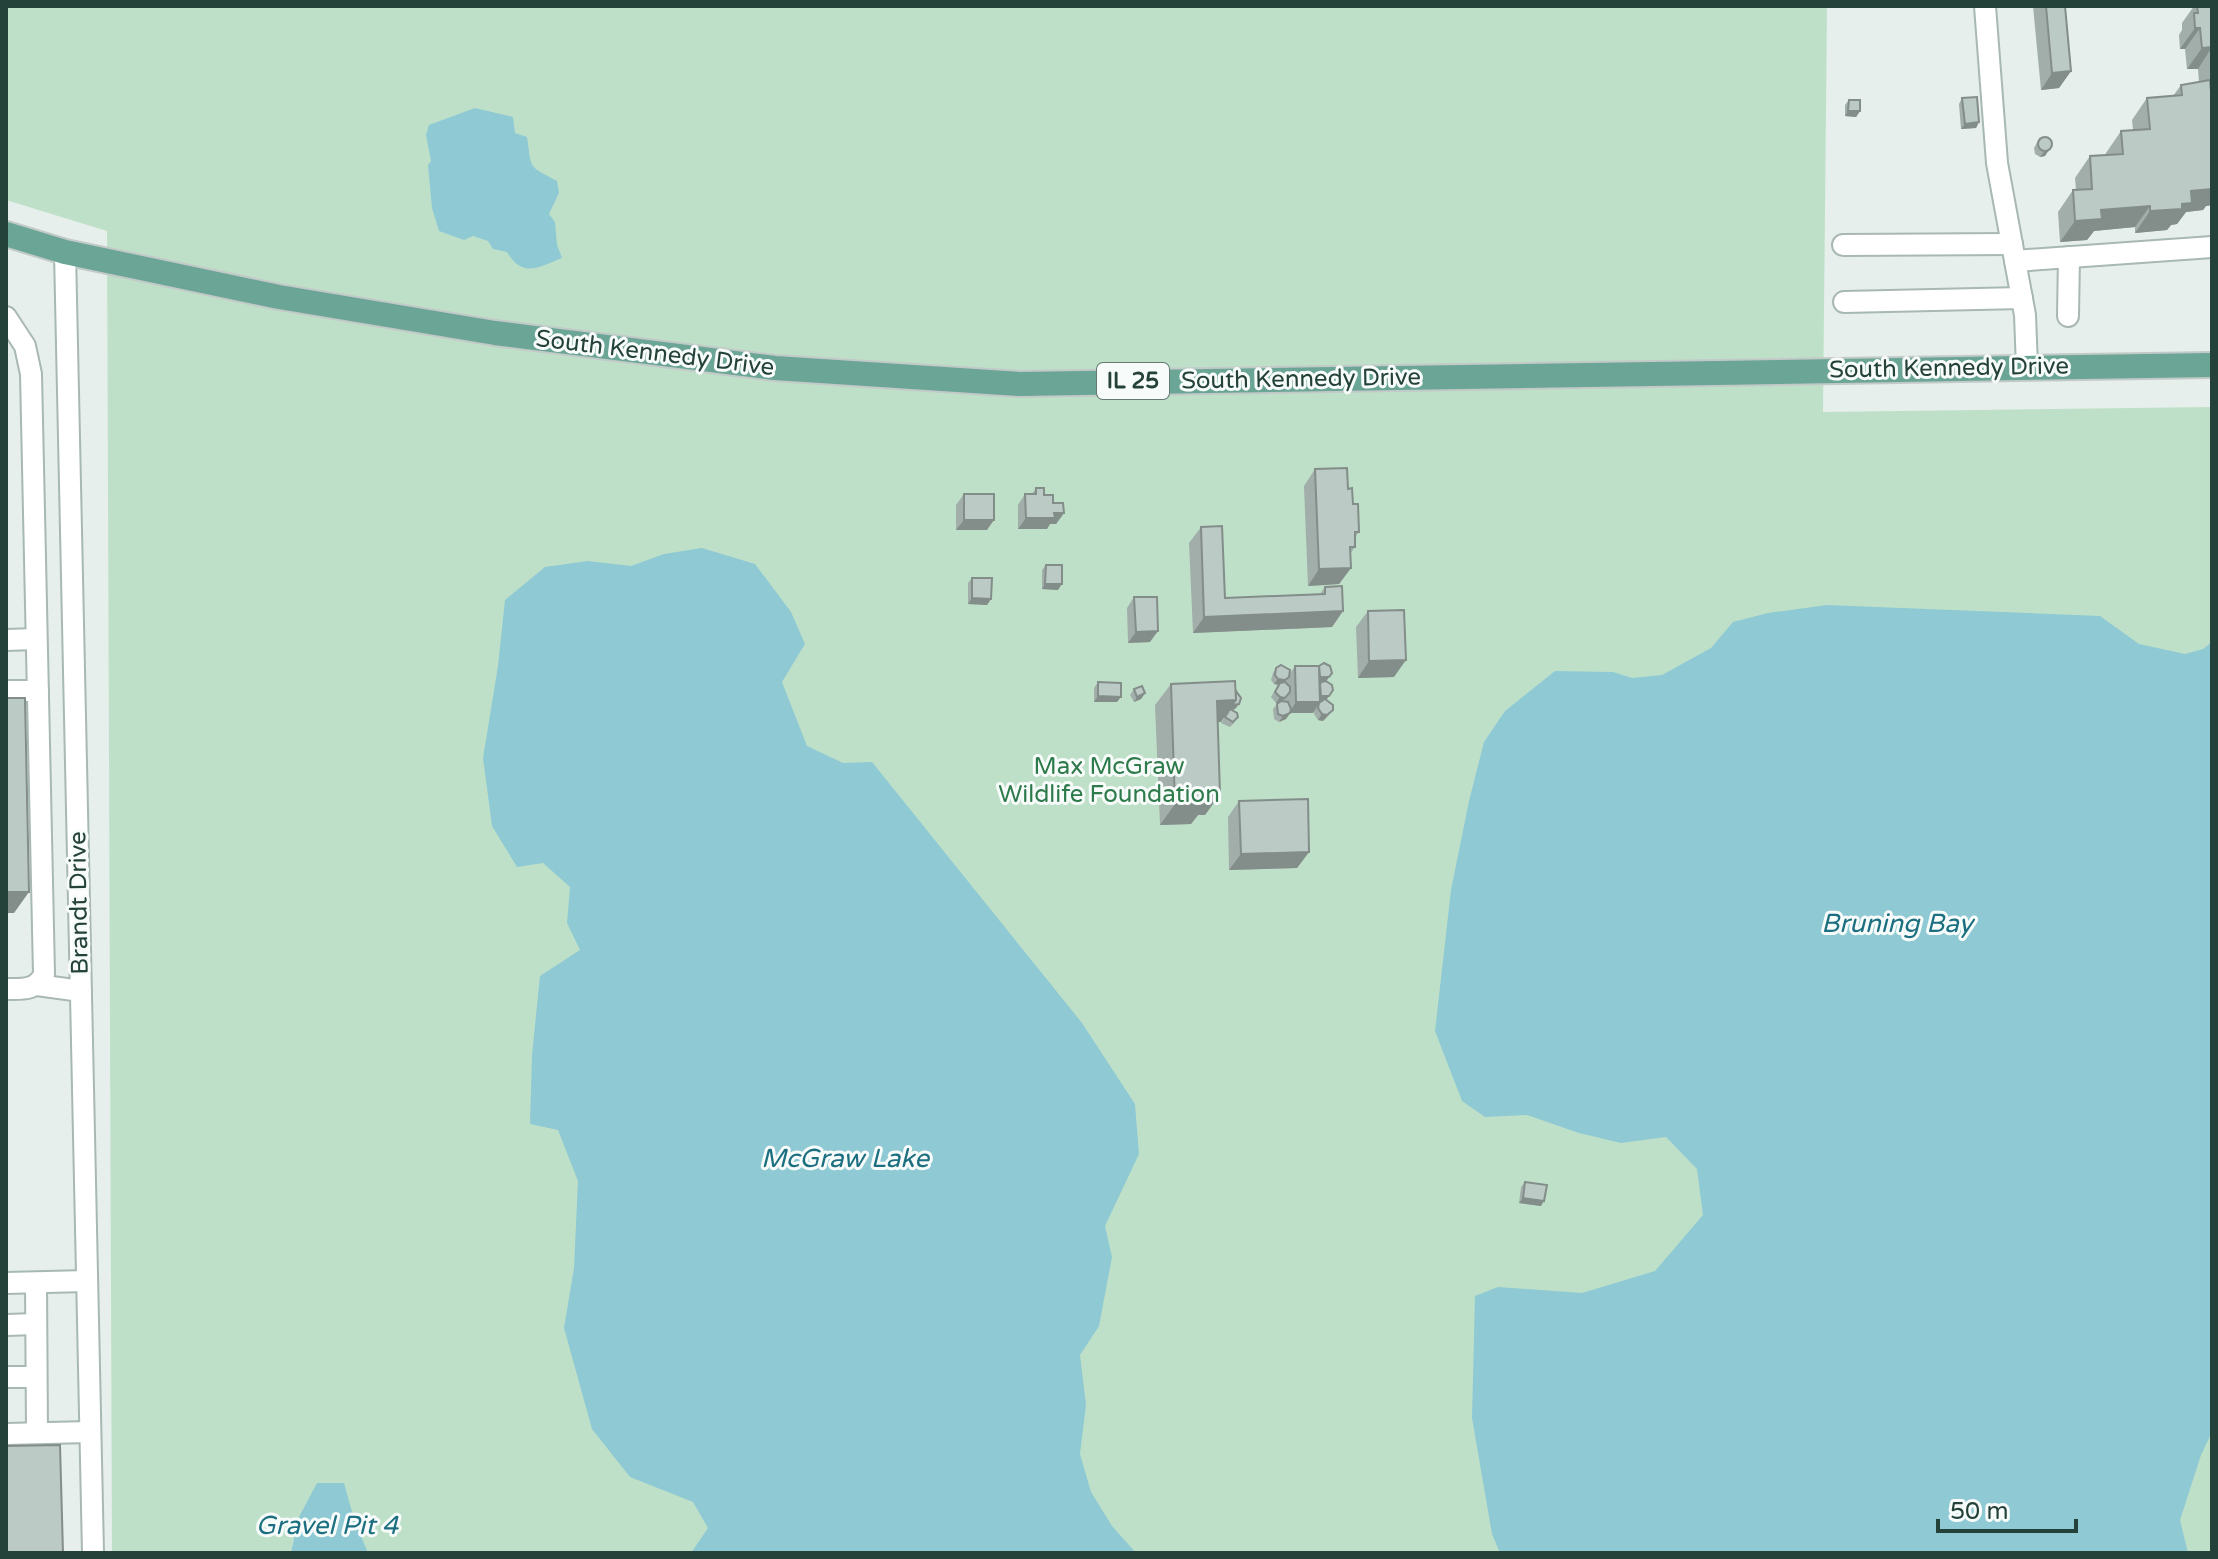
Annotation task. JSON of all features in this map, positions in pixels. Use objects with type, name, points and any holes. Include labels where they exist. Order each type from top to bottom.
[{"type":"main road","name":"IL 25","points":[[6,234],[65,252]]},
{"type":"main road","name":"South Kennedy Drive","points":[[65,252],[279,297],[495,333],[775,368],[1020,384],[2212,365]]},
{"type":"street","points":[[1985,6],[1997,163],[2022,298],[2027,367]]},
{"type":"street","points":[[1843,245],[2069,257],[2212,247]]},
{"type":"street","name":"Brandt Drive","points":[[65,252],[93,1553]]},
{"type":"street","points":[[2068,316],[2069,257]]},
{"type":"street","points":[[1844,302],[2022,298]]},
{"type":"street","points":[[6,317],[21,337],[30,367],[44,974],[37,985]]},
{"type":"street","points":[[6,640],[73,635]]},
{"type":"street","points":[[6,691],[38,691]]},
{"type":"street","points":[[42,904],[79,904]]},
{"type":"street","points":[[6,989],[37,985],[81,991]]},
{"type":"street","points":[[6,1283],[87,1281]]},
{"type":"street","points":[[36,1283],[37,1433]]},
{"type":"street","points":[[6,1325],[36,1324]]},
{"type":"street","points":[[6,1377],[36,1377]]},
{"type":"street","points":[[6,1434],[90,1432]]},
{"type":"green space","name":"Max McGraw Wildlife Foundation","points":[[6,6],[1827,6],[1823,412],[2212,407],[2212,1553],[112,1553],[107,231],[6,200]]},
{"type":"water","points":[[475,108],[513,117],[515,133],[527,137],[533,165],[557,181],[559,193],[549,214],[555,222],[557,245],[562,258],[539,267],[525,268],[519,266],[507,252],[493,249],[488,241],[473,236],[464,240],[439,231],[432,208],[428,165],[431,161],[426,135],[429,125]]},
{"type":"water","name":"McGraw Lake","points":[[702,548],[755,564],[791,612],[805,644],[782,682],[807,746],[843,763],[872,762],[1082,1023],[1135,1104],[1139,1154],[1105,1226],[1112,1257],[1099,1326],[1080,1355],[1086,1405],[1080,1454],[1091,1492],[1112,1526],[1136,1553],[691,1553],[708,1528],[693,1502],[630,1477],[592,1429],[564,1328],[574,1268],[578,1181],[558,1130],[530,1124],[532,1055],[540,976],[580,950],[567,923],[570,887],[543,863],[517,867],[492,826],[483,758],[505,600],[545,567],[588,561],[631,566],[664,554]]},
{"type":"water","name":"Bruning Bay","points":[[1827,605],[2100,616],[2139,644],[2185,654],[2203,649],[2212,642],[2212,1432],[2201,1455],[2180,1520],[2188,1553],[1500,1553],[1492,1534],[1472,1418],[1475,1296],[1498,1287],[1582,1293],[1655,1271],[1703,1215],[1697,1169],[1666,1137],[1621,1143],[1579,1133],[1527,1115],[1485,1117],[1462,1101],[1435,1031],[1451,890],[1484,742],[1505,711],[1555,671],[1613,672],[1632,678],[1662,675],[1711,648],[1733,622],[1768,613]]},
{"type":"water","name":"Gravel Pit 4","points":[[317,1483],[344,1483],[368,1553],[291,1553],[299,1517]]},
{"type":"building","points":[[2046,6],[2065,6],[2071,71],[2052,73]]},
{"type":"building","points":[[2197,6],[2212,6],[2212,47],[2202,48],[2200,28],[2195,28]]},
{"type":"building","points":[[2210,80],[2212,189],[2191,191],[2192,203],[2182,204],[2182,209],[2150,211],[2150,206],[2101,210],[2102,219],[2075,221],[2073,190],[2092,189],[2090,156],[2123,154],[2121,131],[2150,129],[2147,98],[2182,95],[2181,85]]},
{"type":"building","points":[[1977,97],[1979,122],[1965,124],[1962,98]]},
{"type":"building","points":[[1849,100],[1860,100],[1860,111],[1848,111]]},
{"type":"building","points":[[2045,137],[2052,144],[2045,151],[2038,144]]},
{"type":"building","points":[[1347,468],[1348,489],[1352,488],[1353,504],[1358,504],[1359,532],[1355,532],[1355,547],[1350,547],[1351,568],[1319,569],[1315,469]]},
{"type":"building","points":[[1036,488],[1044,488],[1044,495],[1053,495],[1053,503],[1063,503],[1064,513],[1054,513],[1055,518],[1026,518],[1025,494],[1036,494]]},
{"type":"building","points":[[964,494],[994,494],[994,520],[964,520]]},
{"type":"building","points":[[1222,526],[1225,598],[1325,594],[1325,587],[1342,586],[1343,611],[1204,617],[1201,527]]},
{"type":"building","points":[[1046,565],[1062,565],[1062,584],[1045,584]]},
{"type":"building","points":[[972,578],[992,578],[991,599],[972,598]]},
{"type":"building","points":[[1134,597],[1157,597],[1158,631],[1136,632]]},
{"type":"building","points":[[1404,610],[1406,660],[1369,661],[1368,611]]},
{"type":"building","points":[[1324,663],[1330,666],[1332,673],[1329,677],[1320,677],[1319,666]]},
{"type":"building","points":[[1281,665],[1290,670],[1285,680],[1275,675],[1276,668]]},
{"type":"building","points":[[1295,666],[1319,666],[1320,702],[1296,702]]},
{"type":"building","points":[[1235,681],[1236,700],[1217,701],[1220,794],[1206,794],[1207,803],[1175,804],[1171,684]]},
{"type":"building","points":[[1326,681],[1333,690],[1329,696],[1321,696],[1321,682]]},
{"type":"building","points":[[1098,682],[1121,683],[1121,697],[1098,696]]},
{"type":"building","points":[[1285,682],[1290,692],[1285,698],[1275,692],[1280,683]]},
{"type":"building","points":[[1142,686],[1145,693],[1137,697],[1134,689]]},
{"type":"building","points":[[1236,691],[1241,698],[1239,704],[1232,705],[1236,700]]},
{"type":"building","points":[[6,698],[25,698],[29,892],[6,892]]},
{"type":"building","points":[[1325,699],[1333,705],[1333,710],[1327,715],[1318,708]]},
{"type":"building","points":[[1288,702],[1291,709],[1283,716],[1278,714],[1277,704]]},
{"type":"building","points":[[1230,709],[1238,717],[1233,722],[1225,717]]},
{"type":"building","points":[[1308,799],[1309,852],[1241,854],[1239,801]]},
{"type":"building","points":[[1525,1182],[1547,1185],[1544,1201],[1523,1198]]},
{"type":"building","points":[[60,1445],[63,1553],[6,1553],[6,1446]]}]
